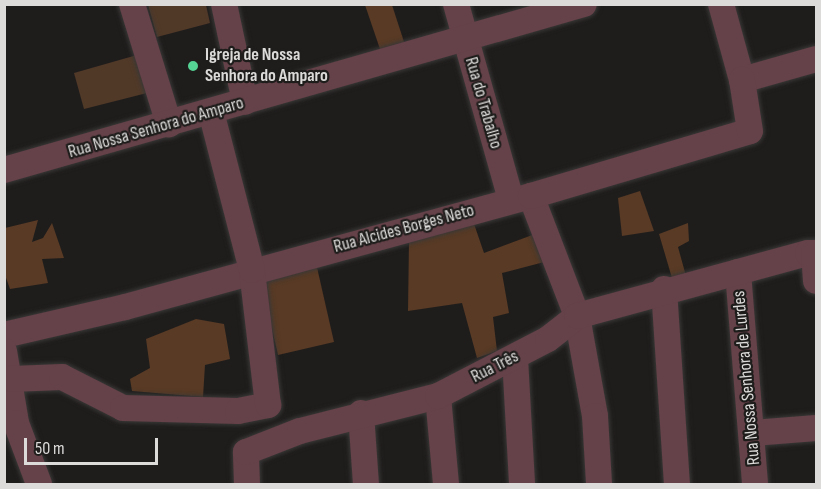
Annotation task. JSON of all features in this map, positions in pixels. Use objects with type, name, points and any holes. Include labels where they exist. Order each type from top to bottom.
[{"type":"street","points":[[132,4],[169,124]]},
{"type":"street","points":[[224,4],[245,102]]},
{"type":"street","name":"Rua do Trabalho","points":[[456,4],[465,38],[521,198],[577,316],[592,395],[599,484]]},
{"type":"street","name":"Rua Nossa Senhora do Amparo","points":[[4,170],[584,4]]},
{"type":"street","points":[[721,4],[742,80],[816,59]]},
{"type":"street","name":"Rua Alcides Borges Neto","points":[[4,335],[125,307],[252,270],[521,198],[750,131],[742,80]]},
{"type":"street","points":[[11,379],[62,377],[123,408],[238,411],[266,407],[269,402],[252,270],[211,112]]},
{"type":"street","name":"Rua Três","points":[[247,484],[246,452],[361,413],[438,396],[514,358],[577,316],[664,289],[814,253],[816,281]]},
{"type":"street","name":"Rua Nossa Senhora de Lurdes","points":[[738,272],[753,433],[755,484]]},
{"type":"street","points":[[664,289],[677,484]]},
{"type":"street","points":[[4,351],[11,379],[16,423],[39,484]]},
{"type":"street","points":[[514,358],[522,484]]},
{"type":"street","points":[[438,396],[446,484]]},
{"type":"street","points":[[361,413],[366,484]]},
{"type":"street","points":[[753,433],[816,428]]},
{"type":"shaded area","points":[[148,5],[206,5],[210,23],[157,37]]},
{"type":"shaded area","points":[[365,5],[392,5],[407,51],[381,52]]},
{"type":"shaded area","points":[[137,55],[147,93],[84,109],[74,73]]},
{"type":"shaded area","points":[[640,191],[654,231],[622,236],[618,198]]},
{"type":"shaded area","points":[[472,218],[484,253],[535,234],[548,261],[502,273],[509,313],[493,317],[497,351],[477,358],[462,303],[408,311],[409,240]]},
{"type":"shaded area","points":[[38,220],[32,242],[43,238],[52,223],[64,258],[42,259],[48,283],[10,289],[5,275],[5,228]]},
{"type":"shaded area","points":[[688,223],[689,241],[678,247],[686,276],[672,278],[659,234]]},
{"type":"shaded area","points":[[316,263],[334,342],[278,355],[260,276]]},
{"type":"shaded area","points":[[196,319],[224,324],[230,359],[205,365],[203,397],[132,391],[130,379],[150,368],[146,339]]},
{"type":"place","name":"Igreja de Nossa Senhora do Amparo","points":[[193,66]]}]
